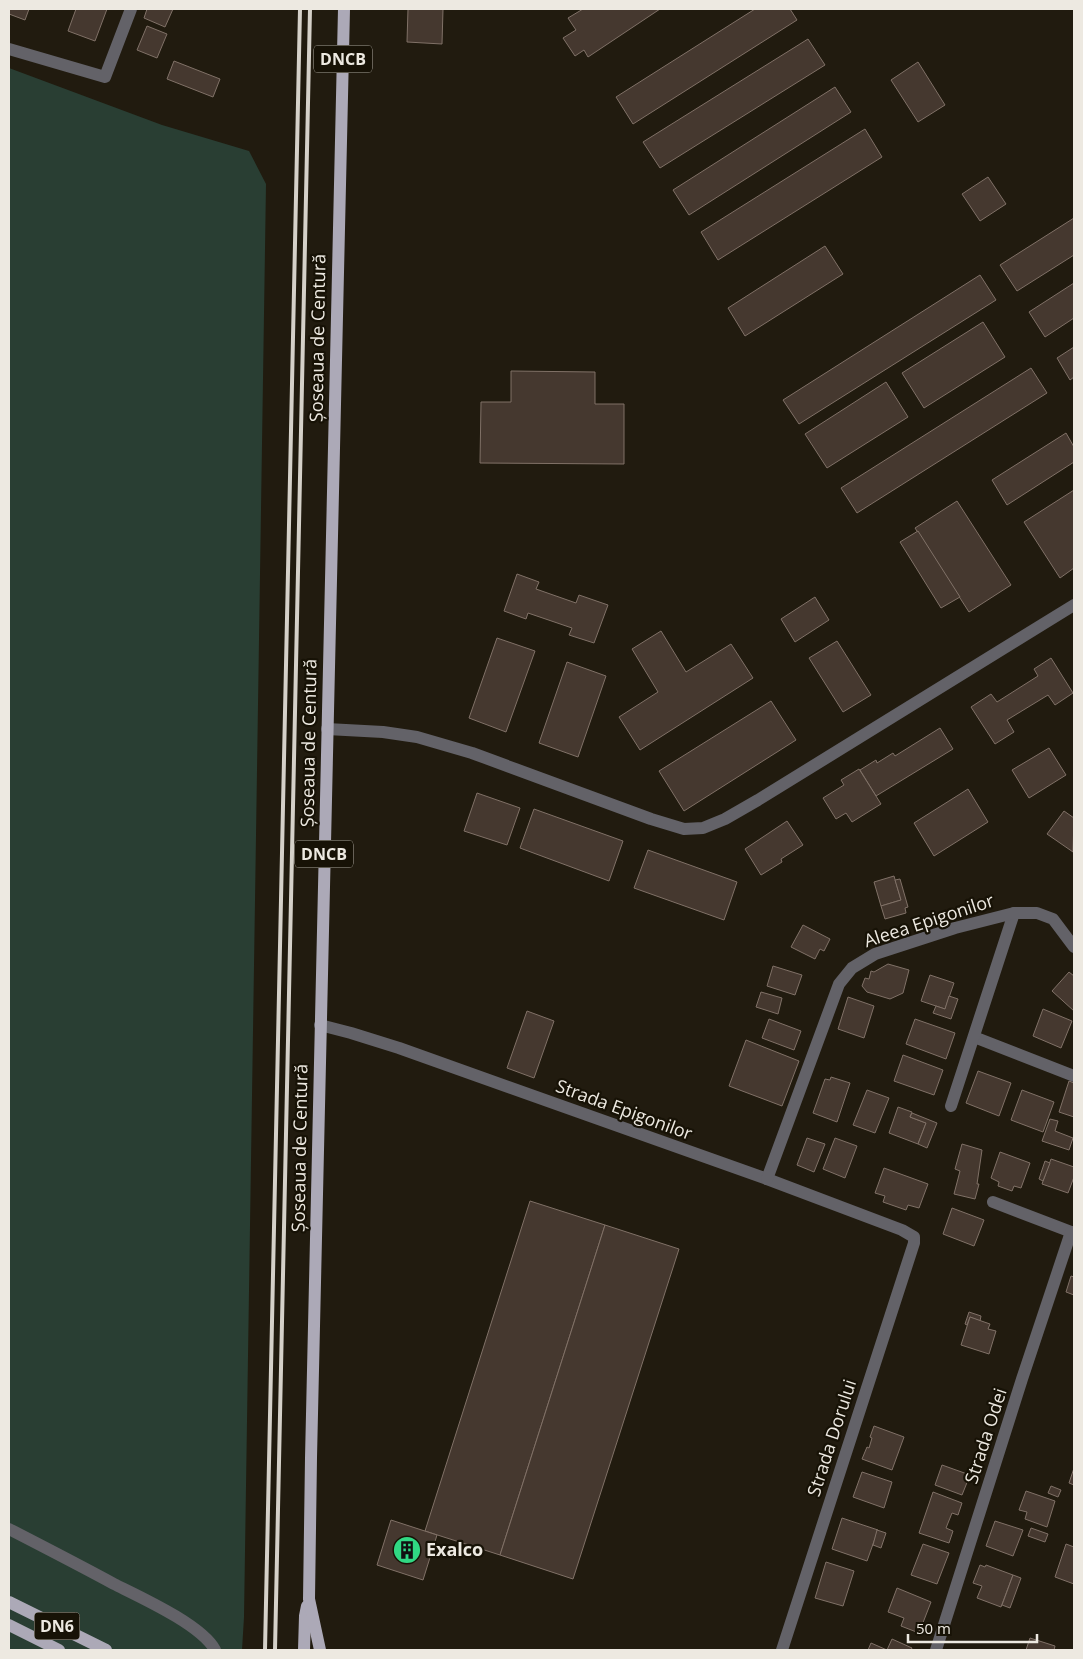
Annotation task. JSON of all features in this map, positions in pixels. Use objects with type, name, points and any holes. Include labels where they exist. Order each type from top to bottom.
[{"type":"main road","name":"Șoseaua de Centură","points":[[304,1650],[305,1616],[309,1599],[320,1025],[344,9]]},
{"type":"main road","name":"Șoseaua de Centură","points":[[309,1599],[320,1650]]},
{"type":"main road","name":"DN6","points":[[9,1602],[106,1650]]},
{"type":"main road","name":"DN6","points":[[9,1625],[59,1650]]},
{"type":"street","points":[[9,49],[105,78],[131,9]]},
{"type":"street","points":[[327,729],[383,732],[417,737],[472,753],[684,829],[703,828],[725,819],[758,800],[1074,605]]},
{"type":"street","points":[[1014,913],[1037,913],[1054,919],[1074,947]]},
{"type":"street","name":"Aleea Epigonilor","points":[[951,1106],[1014,913]]},
{"type":"street","name":"Aleea Epigonilor","points":[[767,1179],[839,984],[845,975],[862,960],[875,954],[955,928],[1014,913]]},
{"type":"street","name":"Strada Epigonilor","points":[[320,1025],[399,1048],[767,1179],[902,1230],[914,1237]]},
{"type":"street","points":[[974,1038],[1074,1076]]},
{"type":"street","points":[[993,1202],[1073,1233]]},
{"type":"street","name":"Strada Odei","points":[[936,1650],[1019,1388],[1073,1233]]},
{"type":"street","name":"Strada Dorului","points":[[782,1650],[914,1243],[914,1237]]},
{"type":"street","points":[[9,1529],[189,1625],[203,1635],[215,1650]]},
{"type":"green space","points":[[9,68],[162,125],[249,151],[266,184],[242,1650],[9,1650]]},
{"type":"building","points":[[9,9],[29,9],[25,20],[9,14]]},
{"type":"building","points":[[76,9],[107,9],[95,41],[68,31]]},
{"type":"building","points":[[147,9],[173,9],[165,27],[144,18]]},
{"type":"building","points":[[408,9],[443,9],[442,44],[407,42]]},
{"type":"building","points":[[583,9],[660,9],[588,57],[584,50],[575,56],[563,38],[576,30],[568,18]]},
{"type":"building","points":[[755,9],[790,9],[797,20],[633,124],[616,97]]},
{"type":"building","points":[[147,26],[167,34],[157,58],[137,50]]},
{"type":"building","points":[[808,39],[825,65],[660,168],[643,142]]},
{"type":"building","points":[[174,61],[220,79],[213,97],[167,79]]},
{"type":"building","points":[[918,62],[945,105],[918,122],[891,80]]},
{"type":"building","points":[[835,87],[851,112],[689,215],[673,190]]},
{"type":"building","points":[[865,129],[882,157],[718,260],[701,232]]},
{"type":"building","points":[[988,177],[1006,204],[980,221],[962,194]]},
{"type":"building","points":[[1074,218],[1074,255],[1017,291],[1000,265]]},
{"type":"building","points":[[825,246],[843,274],[745,336],[728,308]]},
{"type":"building","points":[[980,275],[996,300],[799,424],[783,400]]},
{"type":"building","points":[[1074,283],[1074,318],[1045,337],[1029,312]]},
{"type":"building","points":[[983,322],[1005,357],[924,408],[902,373]]},
{"type":"building","points":[[1074,347],[1074,377],[1070,380],[1057,358]]},
{"type":"building","points":[[1031,368],[1047,393],[857,513],[841,488]]},
{"type":"building","points":[[511,371],[595,372],[595,404],[624,404],[624,464],[480,463],[481,402],[511,402]]},
{"type":"building","points":[[886,382],[908,417],[827,468],[805,434]]},
{"type":"building","points":[[1066,433],[1074,447],[1074,462],[1007,505],[992,480]]},
{"type":"building","points":[[1074,490],[1074,568],[1060,578],[1024,522]]},
{"type":"building","points":[[957,501],[1011,585],[969,612],[915,528]]},
{"type":"building","points":[[918,531],[960,597],[941,608],[900,542]]},
{"type":"building","points":[[517,574],[539,582],[536,589],[576,603],[579,595],[608,605],[594,643],[569,635],[572,628],[528,613],[526,619],[504,611]]},
{"type":"building","points":[[815,597],[829,620],[795,642],[781,619]]},
{"type":"building","points":[[661,631],[686,672],[731,644],[753,678],[640,750],[619,717],[658,692],[632,649]]},
{"type":"building","points":[[497,638],[535,651],[506,732],[469,718]]},
{"type":"building","points":[[837,641],[871,695],[843,712],[809,658]]},
{"type":"building","points":[[1051,658],[1073,693],[1055,705],[1048,695],[1007,720],[1014,732],[995,744],[971,707],[991,694],[997,702],[1038,676],[1034,669]]},
{"type":"building","points":[[567,662],[606,676],[578,757],[539,743]]},
{"type":"building","points":[[771,701],[796,740],[684,811],[659,771]]},
{"type":"building","points":[[940,728],[953,749],[876,796],[860,770],[876,760],[877,763],[893,753],[895,756]]},
{"type":"building","points":[[1049,748],[1066,775],[1029,798],[1012,770]]},
{"type":"building","points":[[859,769],[881,804],[852,822],[846,813],[836,819],[823,798],[844,785],[841,780]]},
{"type":"building","points":[[968,789],[988,822],[934,856],[914,823]]},
{"type":"building","points":[[477,793],[520,808],[507,845],[464,831]]},
{"type":"building","points":[[534,809],[623,841],[609,881],[520,848]]},
{"type":"building","points":[[1064,811],[1074,818],[1073,852],[1047,834]]},
{"type":"building","points":[[787,821],[803,845],[781,859],[782,862],[761,875],[745,849]]},
{"type":"building","points":[[648,850],[737,882],[724,920],[634,888]]},
{"type":"building","points":[[894,876],[901,900],[881,906],[874,882]]},
{"type":"building","points":[[900,879],[908,907],[905,908],[906,913],[885,919],[881,906],[901,900],[895,880]]},
{"type":"building","points":[[803,925],[830,939],[824,951],[820,949],[815,959],[791,947]]},
{"type":"building","points":[[888,964],[909,970],[903,993],[890,999],[867,992],[862,986],[865,978],[869,979],[871,971],[874,972]]},
{"type":"building","points":[[773,966],[802,975],[795,995],[767,986]]},
{"type":"building","points":[[1069,972],[1074,976],[1074,1011],[1052,991]]},
{"type":"building","points":[[930,975],[954,983],[945,1009],[921,1001]]},
{"type":"building","points":[[761,992],[782,998],[778,1014],[756,1007]]},
{"type":"building","points":[[949,996],[958,999],[951,1019],[933,1013],[936,1006],[945,1009]]},
{"type":"building","points":[[848,997],[874,1006],[864,1038],[838,1029]]},
{"type":"building","points":[[1043,1009],[1072,1021],[1061,1048],[1033,1036]]},
{"type":"building","points":[[527,1011],[554,1021],[534,1078],[507,1068]]},
{"type":"building","points":[[769,1019],[801,1031],[794,1050],[762,1038]]},
{"type":"building","points":[[915,1019],[955,1033],[946,1059],[906,1044]]},
{"type":"building","points":[[746,1040],[799,1061],[782,1106],[729,1086]]},
{"type":"building","points":[[903,1055],[943,1070],[934,1095],[894,1081]]},
{"type":"building","points":[[978,1071],[1011,1083],[999,1116],[966,1103]]},
{"type":"building","points":[[831,1077],[850,1083],[837,1122],[813,1113],[825,1079],[830,1080]]},
{"type":"building","points":[[1069,1081],[1074,1083],[1074,1117],[1059,1112]]},
{"type":"building","points":[[867,1090],[889,1098],[875,1133],[853,1125]]},
{"type":"building","points":[[1022,1090],[1054,1102],[1043,1132],[1011,1120]]},
{"type":"building","points":[[898,1107],[912,1112],[910,1117],[926,1123],[918,1144],[889,1133]]},
{"type":"building","points":[[912,1113],[937,1123],[927,1148],[918,1144],[926,1123],[910,1117]]},
{"type":"building","points":[[1050,1119],[1058,1121],[1055,1131],[1073,1138],[1069,1150],[1042,1141]]},
{"type":"building","points":[[807,1138],[825,1144],[814,1172],[797,1165]]},
{"type":"building","points":[[835,1138],[857,1146],[845,1178],[823,1169]]},
{"type":"building","points":[[962,1144],[982,1150],[977,1184],[979,1184],[975,1199],[954,1194],[960,1171],[955,1169]]},
{"type":"building","points":[[1000,1152],[1030,1163],[1021,1188],[1014,1186],[1012,1191],[998,1186],[999,1182],[991,1178]]},
{"type":"building","points":[[1051,1159],[1074,1167],[1074,1177],[1068,1193],[1042,1184]]},
{"type":"building","points":[[1045,1161],[1050,1163],[1043,1181],[1039,1179]]},
{"type":"building","points":[[884,1168],[928,1184],[919,1208],[908,1205],[906,1210],[883,1202],[885,1196],[875,1193]]},
{"type":"building","points":[[530,1201],[605,1225],[500,1555],[425,1531]]},
{"type":"building","points":[[952,1208],[984,1220],[974,1246],[943,1234]]},
{"type":"building","points":[[605,1225],[679,1249],[573,1579],[500,1555]]},
{"type":"building","points":[[1071,1276],[1074,1277],[1074,1295],[1066,1292]]},
{"type":"building","points":[[969,1312],[981,1316],[980,1321],[970,1317],[967,1325],[965,1324]]},
{"type":"building","points":[[970,1317],[990,1324],[988,1329],[996,1331],[989,1354],[961,1345]]},
{"type":"building","points":[[874,1426],[904,1437],[892,1470],[862,1459],[867,1447],[869,1448]]},
{"type":"building","points":[[942,1465],[970,1475],[962,1495],[935,1485]]},
{"type":"building","points":[[1074,1468],[1074,1485],[1069,1483]]},
{"type":"building","points":[[862,1472],[892,1482],[884,1508],[853,1497]]},
{"type":"building","points":[[1051,1486],[1061,1490],[1058,1497],[1048,1493]]},
{"type":"building","points":[[1026,1491],[1055,1501],[1047,1527],[1025,1519],[1027,1512],[1019,1510]]},
{"type":"building","points":[[933,1492],[962,1503],[958,1515],[952,1513],[946,1528],[953,1531],[949,1543],[919,1533]]},
{"type":"building","points":[[842,1518],[878,1530],[867,1561],[832,1549]]},
{"type":"building","name":"Exalco","points":[[391,1520],[437,1535],[423,1580],[377,1565]]},
{"type":"building","points":[[995,1521],[1023,1530],[1013,1556],[986,1546]]},
{"type":"building","points":[[1031,1528],[1048,1534],[1045,1542],[1028,1536]]},
{"type":"building","points":[[877,1530],[886,1533],[881,1548],[873,1545]]},
{"type":"building","points":[[923,1544],[949,1553],[937,1584],[911,1575]]},
{"type":"building","points":[[1066,1544],[1074,1547],[1074,1584],[1055,1577]]},
{"type":"building","points":[[826,1562],[854,1571],[843,1606],[815,1598]]},
{"type":"building","points":[[980,1565],[985,1567],[986,1565],[1013,1575],[1001,1607],[977,1598],[982,1586],[973,1583]]},
{"type":"building","points":[[1013,1575],[1021,1578],[1010,1608],[1002,1605]]},
{"type":"building","points":[[897,1588],[931,1602],[919,1633],[901,1626],[904,1618],[888,1612]]},
{"type":"building","points":[[1030,1638],[1055,1646],[1054,1650],[1026,1650]]},
{"type":"building","points":[[892,1639],[912,1648],[911,1650],[887,1650]]},
{"type":"building","points":[[871,1643],[887,1650],[868,1650]]},
{"type":"railway","points":[[265,1650],[300,9]]},
{"type":"railway","points":[[275,1650],[310,9]]},
{"type":"place","name":"Exalco","points":[[407,1550]]}]
